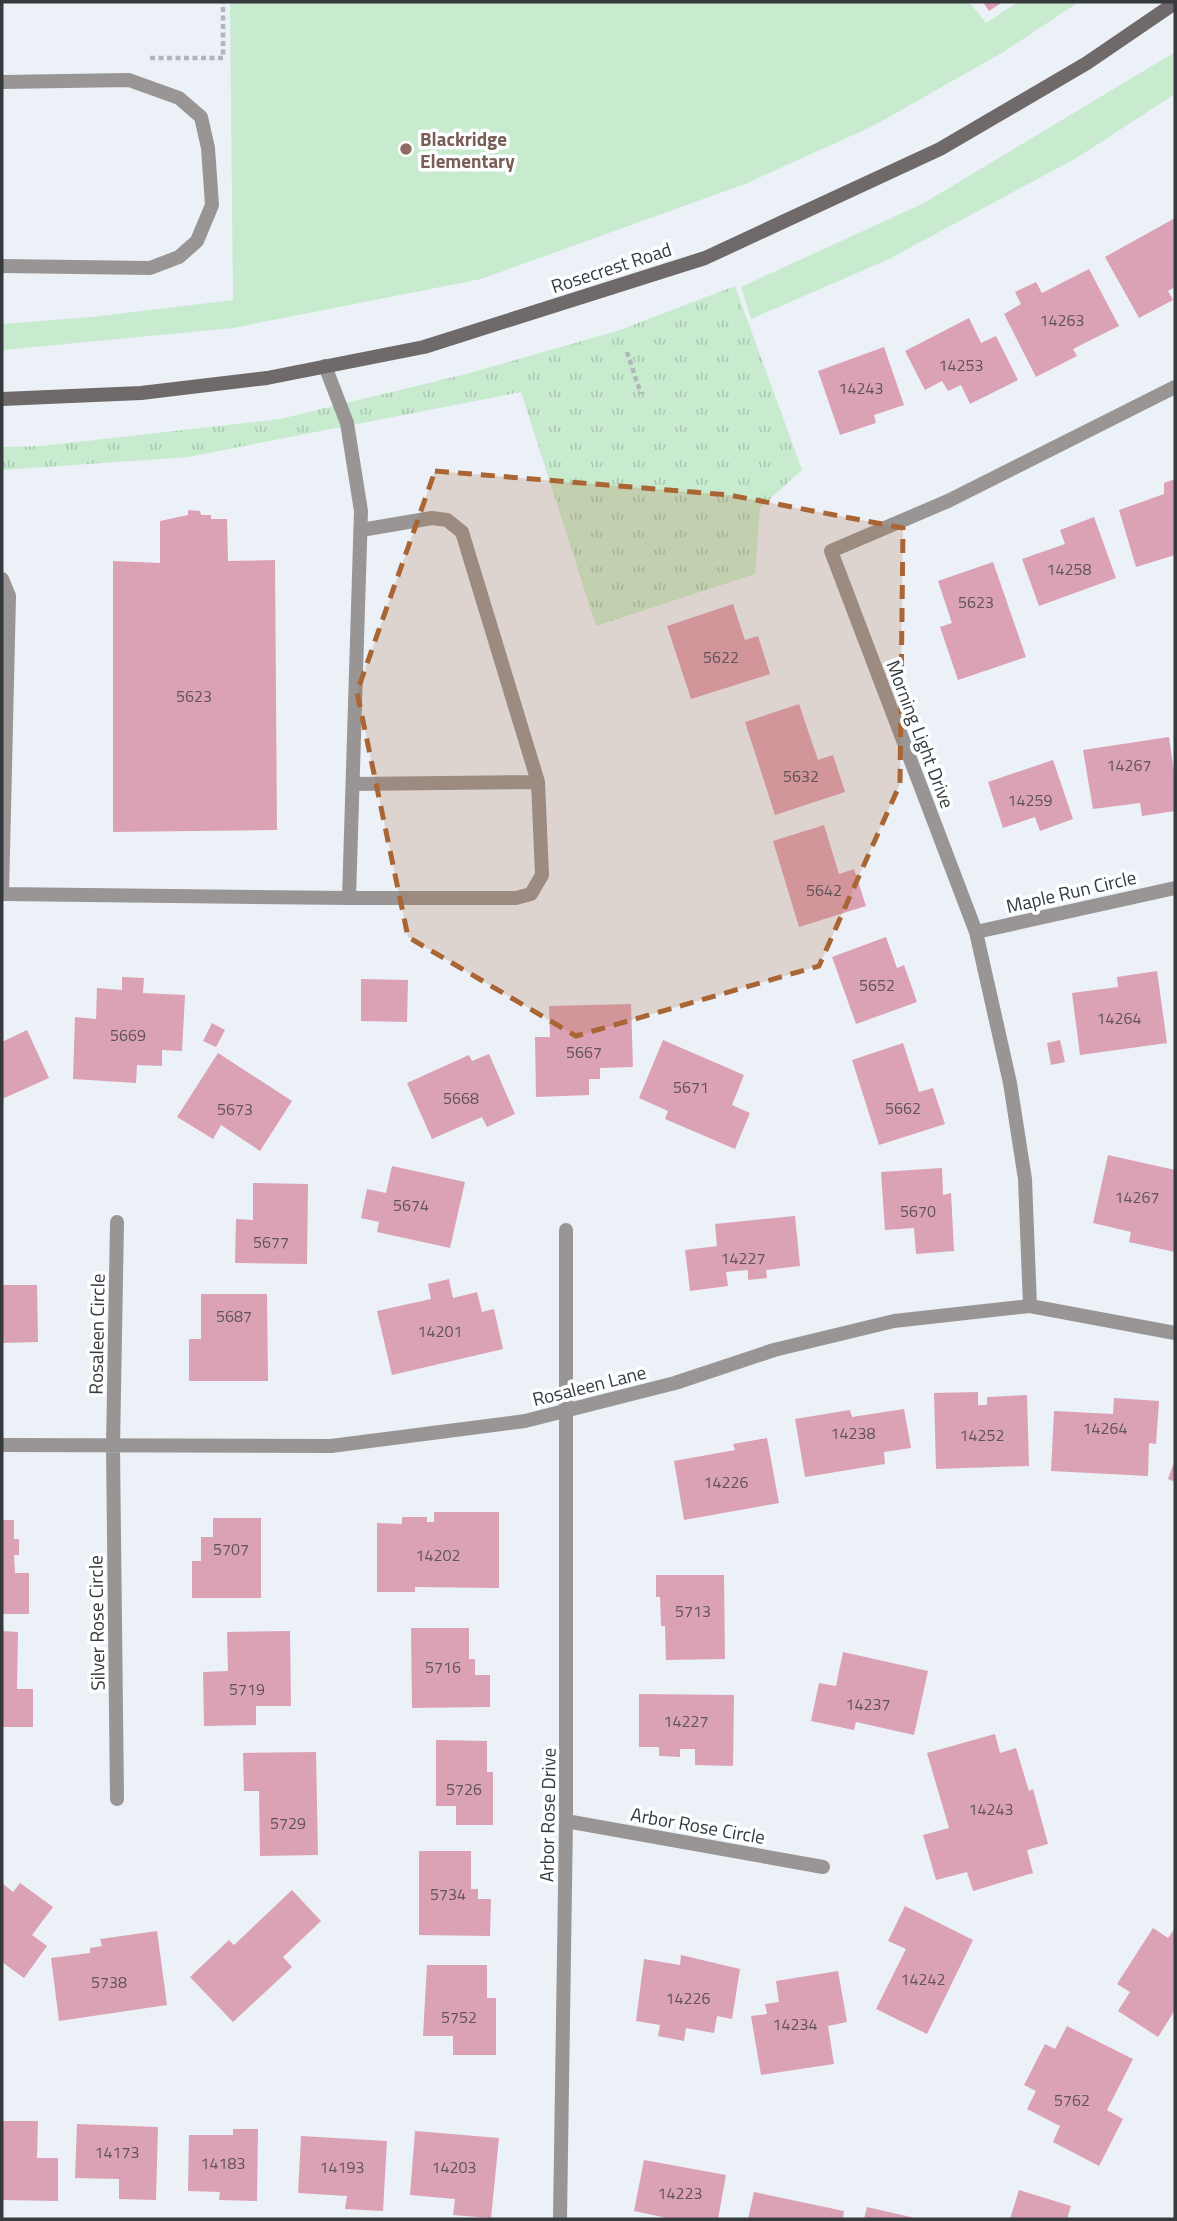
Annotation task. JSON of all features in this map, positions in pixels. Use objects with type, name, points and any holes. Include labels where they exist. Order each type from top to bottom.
[{"type":"main road","name":"Rosecrest Road","points":[[2,399],[141,393],[267,378],[424,346],[705,258],[940,149],[1087,63],[1175,3]]},
{"type":"street","points":[[2,82],[130,80],[179,98],[201,117],[208,148],[212,205],[197,242],[179,257],[150,268],[2,266]]},
{"type":"street","points":[[325,366],[347,423],[361,530],[349,898]]},
{"type":"street","name":"Morning Light Drive","points":[[1030,1306],[1025,1179],[1010,1083],[975,932],[831,551],[948,501],[1175,387]]},
{"type":"street","points":[[2,579],[9,596],[2,894],[516,898],[531,894],[542,875],[538,782],[462,532],[447,520],[432,518],[361,530]]},
{"type":"street","points":[[353,784],[538,782]]},
{"type":"street","name":"Maple Run Circle","points":[[975,932],[1175,888]]},
{"type":"street","name":"Rosaleen Circle","points":[[113,1447],[117,1222]]},
{"type":"street","name":"Arbor Rose Drive","points":[[560,2219],[569,1411],[566,1230]]},
{"type":"street","name":"Rosaleen Lane","points":[[2,1445],[331,1446],[525,1421],[675,1383],[774,1350],[894,1321],[1030,1306],[1175,1334]]},
{"type":"street","name":"Silver Rose Circle","points":[[113,1447],[117,1799]]},
{"type":"street","name":"Arbor Rose Circle","points":[[566,1821],[823,1867]]},
{"type":"path","points":[[150,58],[223,58],[223,2]]},
{"type":"path","points":[[627,352],[642,394]]},
{"type":"highlighted area","points":[[435,471],[729,495],[903,528],[900,784],[819,966],[576,1036],[408,937],[357,692]]},
{"type":"green space","name":"Blackridge Elementary","points":[[230,2],[969,2],[986,23],[1018,2],[1079,2],[1005,51],[875,125],[745,184],[481,279],[233,328],[2,350],[2,324],[92,317],[233,300]]},
{"type":"green space","points":[[1175,52],[1175,94],[1078,157],[889,259],[751,319],[741,287],[924,203]]},
{"type":"green space","points":[[735,286],[802,470],[760,508],[755,574],[596,626],[521,392],[188,457],[2,470],[2,447],[42,446],[280,419],[466,374],[617,331]]},
{"type":"building","points":[[983,2],[1003,2],[989,11]]},
{"type":"building","points":[[1175,218],[1175,287],[1168,291],[1173,300],[1139,318],[1105,257]]},
{"type":"building","points":[[1089,269],[1119,326],[1073,349],[1077,356],[1036,377],[1004,314],[1021,304],[1015,292],[1036,282],[1042,293]]},
{"type":"building","points":[[969,318],[981,343],[996,336],[1018,380],[970,404],[961,385],[948,391],[942,381],[925,390],[905,351]]},
{"type":"building","points":[[884,347],[904,405],[874,415],[876,423],[840,435],[818,371]]},
{"type":"building","points":[[1175,479],[1175,555],[1136,567],[1119,510],[1164,494],[1164,483]]},
{"type":"building","points":[[188,510],[200,511],[201,515],[211,515],[211,519],[227,519],[228,561],[275,560],[277,830],[113,832],[113,561],[160,563],[160,521],[188,515]]},
{"type":"building","points":[[1094,517],[1116,578],[1039,606],[1022,559],[1065,544],[1060,530]]},
{"type":"building","points":[[993,562],[1026,657],[958,680],[940,627],[952,623],[938,581]]},
{"type":"building","points":[[733,604],[745,640],[758,636],[770,674],[691,699],[667,626]]},
{"type":"building","points":[[799,704],[818,760],[833,755],[845,792],[775,815],[745,722]]},
{"type":"building","points":[[1169,737],[1175,780],[1175,811],[1142,816],[1140,803],[1093,809],[1083,750]]},
{"type":"building","points":[[1053,760],[1073,819],[1040,831],[1035,817],[1003,828],[988,782]]},
{"type":"building","points":[[824,825],[839,874],[854,869],[866,906],[799,927],[773,841]]},
{"type":"building","points":[[886,937],[897,968],[904,965],[917,1002],[856,1024],[832,957]]},
{"type":"building","points":[[1157,971],[1167,1043],[1080,1055],[1072,993],[1118,987],[1117,977]]},
{"type":"building","points":[[122,977],[144,978],[143,993],[185,995],[182,1051],[162,1050],[162,1066],[137,1065],[136,1083],[73,1079],[75,1017],[96,1019],[97,988],[122,990]]},
{"type":"building","points":[[361,979],[408,980],[407,1022],[361,1021]]},
{"type":"building","points":[[631,1004],[633,1067],[600,1068],[600,1079],[589,1079],[589,1095],[536,1097],[535,1037],[550,1037],[549,1006]]},
{"type":"building","points":[[212,1023],[225,1030],[216,1047],[203,1041]]},
{"type":"building","points":[[27,1030],[49,1078],[2,1099],[2,1042]]},
{"type":"building","points":[[663,1040],[744,1075],[732,1105],[750,1113],[735,1149],[665,1119],[668,1111],[639,1098]]},
{"type":"building","points":[[1060,1040],[1065,1062],[1051,1065],[1047,1043]]},
{"type":"building","points":[[903,1043],[919,1092],[933,1088],[945,1124],[879,1145],[852,1060]]},
{"type":"building","points":[[218,1053],[292,1101],[260,1151],[221,1125],[213,1139],[177,1117]]},
{"type":"building","points":[[489,1054],[515,1114],[487,1127],[482,1117],[432,1139],[407,1083],[469,1055],[472,1061]]},
{"type":"building","points":[[1108,1155],[1175,1170],[1175,1252],[1129,1242],[1131,1232],[1093,1223]]},
{"type":"building","points":[[392,1166],[465,1182],[450,1248],[377,1232],[379,1222],[361,1218],[367,1189],[386,1193]]},
{"type":"building","points":[[942,1168],[943,1195],[951,1193],[954,1251],[916,1254],[914,1228],[885,1230],[881,1172]]},
{"type":"building","points":[[253,1183],[308,1184],[307,1264],[235,1263],[236,1219],[253,1220]]},
{"type":"building","points":[[795,1216],[800,1266],[766,1270],[767,1278],[748,1280],[748,1270],[726,1272],[728,1286],[690,1291],[685,1250],[717,1246],[715,1224]]},
{"type":"building","points":[[449,1279],[453,1298],[477,1292],[482,1312],[494,1309],[503,1349],[392,1375],[377,1311],[431,1299],[428,1284]]},
{"type":"building","points":[[2,1285],[37,1285],[38,1342],[2,1343]]},
{"type":"building","points":[[201,1294],[267,1294],[268,1381],[189,1381],[189,1339],[201,1339]]},
{"type":"building","points":[[978,1392],[978,1405],[987,1405],[987,1397],[1027,1395],[1029,1466],[936,1469],[934,1393]]},
{"type":"building","points":[[1114,1398],[1159,1401],[1156,1444],[1149,1443],[1148,1476],[1051,1471],[1054,1411],[1113,1414]]},
{"type":"building","points":[[904,1409],[911,1448],[884,1452],[885,1464],[805,1477],[795,1419],[850,1410],[852,1417]]},
{"type":"building","points":[[767,1438],[779,1503],[684,1520],[674,1461],[735,1450],[733,1444]]},
{"type":"building","points":[[1175,1459],[1175,1482],[1168,1479]]},
{"type":"building","points":[[434,1512],[499,1512],[499,1588],[415,1587],[415,1592],[377,1592],[377,1523],[402,1524],[402,1517],[427,1517],[427,1522],[434,1522]]},
{"type":"building","points":[[213,1518],[261,1518],[261,1598],[192,1598],[192,1561],[201,1561],[201,1537],[213,1537]]},
{"type":"building","points":[[2,1520],[14,1520],[14,1539],[19,1539],[19,1555],[14,1555],[15,1573],[29,1573],[29,1614],[2,1614]]},
{"type":"building","points":[[656,1575],[724,1575],[725,1659],[666,1660],[665,1626],[661,1626],[660,1597],[656,1597]]},
{"type":"building","points":[[411,1628],[469,1628],[469,1659],[475,1659],[475,1675],[490,1675],[490,1707],[412,1708]]},
{"type":"building","points":[[2,1631],[18,1632],[17,1689],[33,1689],[33,1727],[2,1727]]},
{"type":"building","points":[[290,1631],[291,1706],[256,1706],[256,1725],[204,1726],[203,1672],[228,1671],[227,1632]]},
{"type":"building","points":[[843,1652],[928,1671],[914,1735],[856,1722],[854,1730],[811,1721],[819,1683],[836,1686]]},
{"type":"building","points":[[639,1694],[734,1695],[733,1766],[695,1765],[695,1749],[680,1749],[680,1757],[659,1756],[659,1747],[639,1747]]},
{"type":"building","points":[[995,1734],[1000,1753],[1016,1748],[1029,1791],[1033,1789],[1048,1844],[1027,1850],[1033,1873],[973,1891],[967,1872],[936,1880],[923,1835],[949,1828],[927,1753]]},
{"type":"building","points":[[436,1740],[487,1741],[487,1772],[493,1772],[493,1825],[456,1825],[456,1806],[436,1806]]},
{"type":"building","points":[[316,1752],[318,1855],[260,1856],[259,1791],[244,1791],[243,1753]]},
{"type":"building","points":[[419,1851],[471,1851],[471,1889],[478,1889],[478,1899],[491,1899],[490,1936],[419,1935]]},
{"type":"building","points":[[2,1883],[13,1892],[20,1883],[53,1907],[32,1935],[47,1946],[24,1978],[2,1962]]},
{"type":"building","points":[[292,1890],[321,1921],[283,1957],[292,1967],[233,2022],[190,1977],[229,1940],[234,1945]]},
{"type":"building","points":[[905,1906],[973,1940],[927,2034],[876,2009],[906,1949],[888,1941]]},
{"type":"building","points":[[1153,1928],[1168,1938],[1175,1928],[1175,2010],[1158,2037],[1118,2011],[1130,1992],[1117,1984]]},
{"type":"building","points":[[157,1931],[167,2005],[59,2021],[51,1958],[90,1953],[90,1948],[102,1946],[100,1939]]},
{"type":"building","points":[[681,1955],[740,1969],[732,2019],[717,2016],[714,2033],[686,2028],[684,2041],[658,2036],[660,2025],[636,2021],[644,1959],[680,1965]]},
{"type":"building","points":[[427,1965],[487,1965],[487,1998],[496,1998],[496,2055],[453,2055],[453,2036],[423,2036]]},
{"type":"building","points":[[838,1971],[847,2022],[828,2026],[834,2064],[761,2075],[751,2016],[767,2014],[765,2004],[779,2002],[776,1981]]},
{"type":"building","points":[[1067,2026],[1133,2059],[1107,2110],[1123,2119],[1099,2166],[1053,2142],[1060,2126],[1027,2109],[1036,2091],[1024,2085],[1045,2044],[1055,2049]]},
{"type":"building","points":[[2,2121],[38,2121],[37,2158],[58,2158],[58,2201],[2,2200]]},
{"type":"building","points":[[77,2124],[158,2127],[156,2200],[119,2199],[119,2179],[75,2178]]},
{"type":"building","points":[[233,2129],[258,2129],[257,2201],[219,2200],[220,2192],[188,2191],[189,2135],[233,2135]]},
{"type":"building","points":[[415,2131],[499,2138],[491,2218],[453,2215],[455,2199],[410,2195]]},
{"type":"building","points":[[301,2136],[387,2141],[383,2211],[345,2209],[347,2196],[298,2193]]},
{"type":"building","points":[[644,2160],[726,2175],[718,2219],[672,2219],[634,2211]]},
{"type":"building","points":[[1019,2190],[1071,2206],[1067,2219],[1010,2219]]},
{"type":"building","points":[[754,2192],[844,2211],[843,2219],[748,2219]]},
{"type":"building","points":[[867,2207],[915,2218],[915,2219],[864,2219]]},
{"type":"place","name":"Blackridge Elementary","points":[[406,149]]}]
